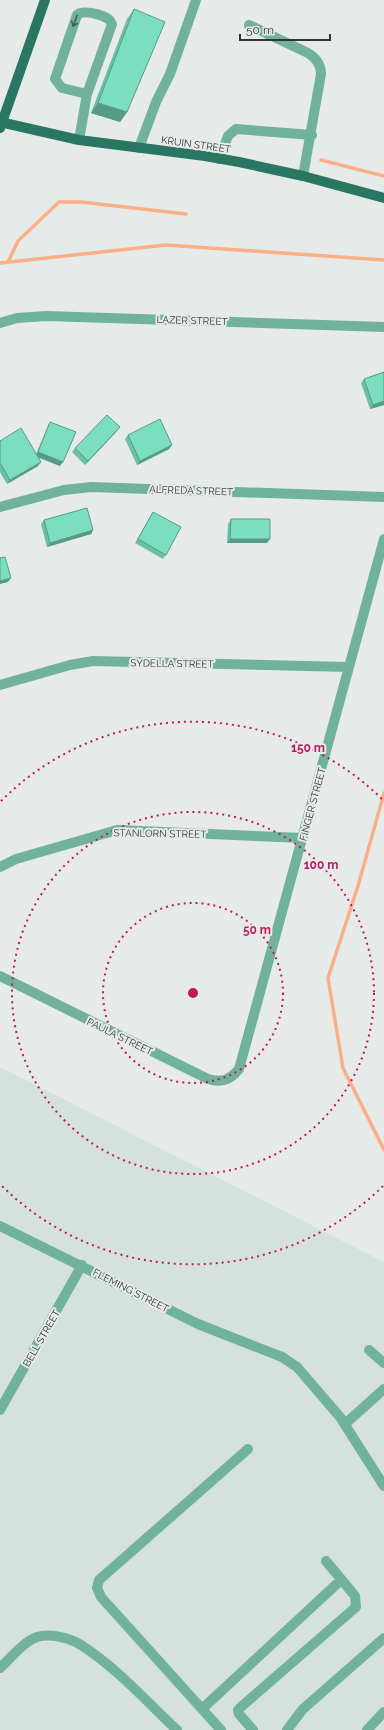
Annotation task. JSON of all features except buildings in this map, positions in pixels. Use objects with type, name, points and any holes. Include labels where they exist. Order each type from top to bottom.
[{"type":"main road","points":[[1,125],[45,0]]},
{"type":"main road","name":"KRUIN STREET","points":[[1,125],[79,140],[219,159],[303,176],[384,198]]},
{"type":"street","points":[[139,148],[156,102],[170,74],[196,0]]},
{"type":"street","points":[[79,140],[87,94],[112,24],[108,18],[83,12],[78,15],[55,79],[62,88],[87,94]]},
{"type":"street","points":[[250,25],[308,53],[315,58],[320,66],[321,74],[312,135],[303,176]]},
{"type":"street","points":[[219,159],[228,136],[236,129],[312,135]]},
{"type":"street","name":"LAZER STREET","points":[[0,323],[17,318],[46,316],[384,327]]},
{"type":"street","name":"ALFREDA STREET","points":[[0,507],[64,490],[91,487],[384,497]]},
{"type":"street","name":"FINGER STREET","points":[[239,1069],[384,539]]},
{"type":"street","name":"SYDELLA STREET","points":[[0,685],[70,665],[93,661],[348,667]]},
{"type":"street","name":"STANLORN STREET","points":[[0,868],[16,859],[117,830],[303,838]]},
{"type":"street","name":"PAULA STREET","points":[[0,976],[208,1079],[219,1082],[225,1081],[231,1078],[239,1069]]},
{"type":"street","name":"FLEMING STREET","points":[[0,1226],[82,1265],[198,1324],[282,1357],[297,1367],[323,1396],[345,1424],[384,1486]]},
{"type":"street","name":"BELL STREET","points":[[0,1410],[82,1265]]},
{"type":"street","points":[[369,1350],[384,1363]]},
{"type":"street","points":[[345,1424],[384,1389]]},
{"type":"street","points":[[221,1730],[101,1597],[97,1588],[99,1580],[248,1449]]},
{"type":"street","points":[[252,1730],[238,1714],[238,1710],[356,1607],[355,1596],[326,1561]]},
{"type":"street","points":[[202,1709],[341,1580]]},
{"type":"street","points":[[0,1668],[26,1644],[36,1638],[45,1636],[65,1638],[80,1644],[113,1669],[176,1730]]},
{"type":"street","points":[[287,1730],[303,1708],[384,1638]]},
{"type":"street","points":[[367,1730],[384,1712]]},
{"type":"shaded area","points":[[0,1067],[384,1262],[384,1730],[0,1730]]},
{"type":"waterway","points":[[321,160],[384,176]]},
{"type":"waterway","points":[[8,262],[18,241],[59,202],[81,202],[186,214]]},
{"type":"waterway","points":[[0,263],[166,245],[384,260]]},
{"type":"waterway","points":[[384,793],[358,886],[328,978],[343,1068],[384,1150]]}]
